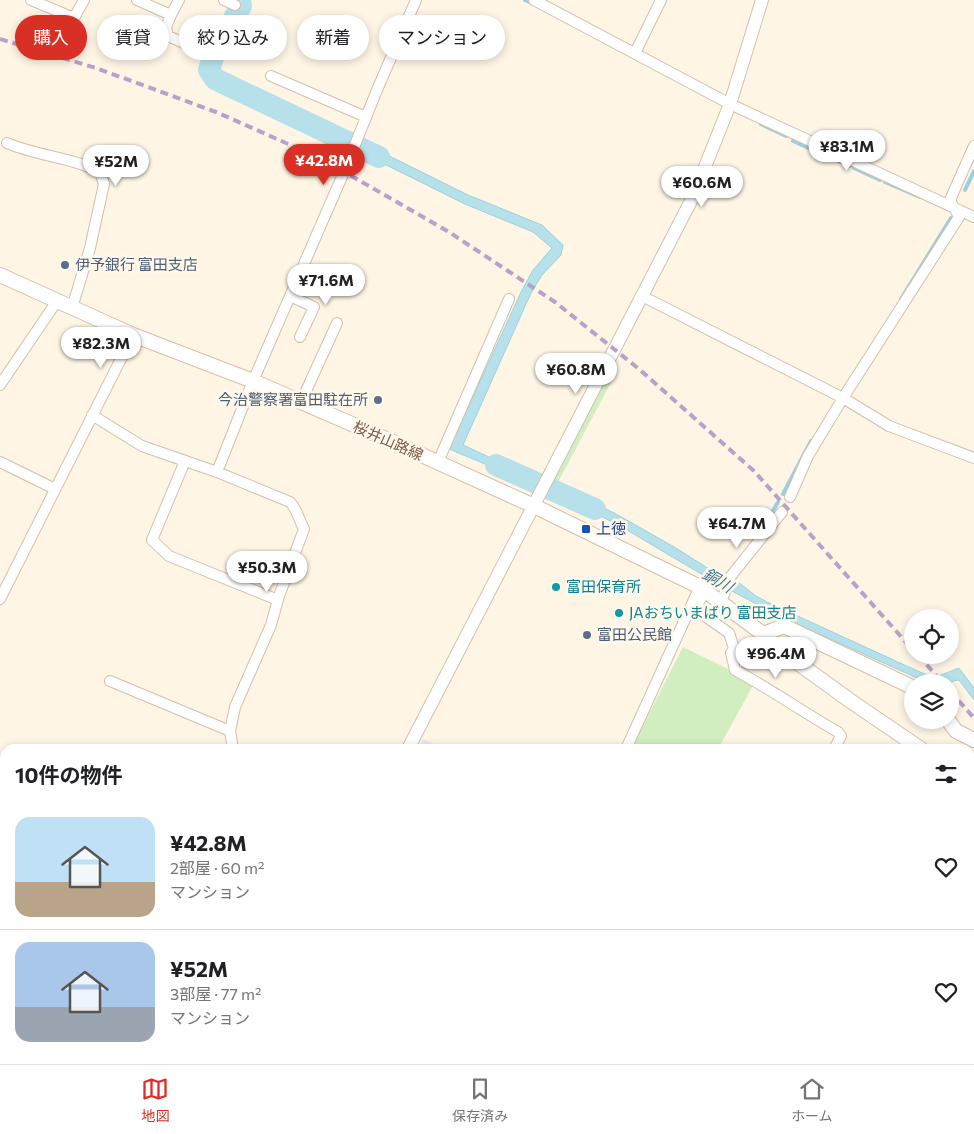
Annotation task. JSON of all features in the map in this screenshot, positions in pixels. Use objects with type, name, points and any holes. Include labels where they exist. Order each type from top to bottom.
[{"type":"main road","name":"桜井山路線","points":[[0,275],[132,335],[253,382],[438,462],[534,506],[702,588],[763,634],[784,653],[914,744]]},
{"type":"main road","points":[[763,634],[784,626],[904,683]]},
{"type":"main road","points":[[955,729],[974,740]]},
{"type":"street","points":[[31,0],[74,18],[84,0]]},
{"type":"street","points":[[137,0],[171,15]]},
{"type":"street","points":[[179,0],[166,27],[168,36],[179,41]]},
{"type":"street","points":[[224,0],[235,5]]},
{"type":"street","points":[[217,472],[253,382],[416,0]]},
{"type":"street","points":[[534,0],[730,104],[974,217]]},
{"type":"street","points":[[635,53],[661,0]]},
{"type":"street","points":[[411,744],[693,197],[730,104],[762,0]]},
{"type":"street","points":[[271,76],[366,118]]},
{"type":"street","points":[[7,143],[20,149],[85,165],[100,172],[104,184],[90,248],[72,308]]},
{"type":"street","points":[[790,498],[808,456],[959,217],[950,200],[974,146]]},
{"type":"street","points":[[290,296],[314,307],[300,338]]},
{"type":"street","points":[[642,296],[843,398],[889,426],[974,458]]},
{"type":"street","points":[[438,462],[509,299]]},
{"type":"street","points":[[0,385],[57,301]]},
{"type":"street","points":[[301,402],[337,323]]},
{"type":"street","points":[[0,599],[132,335]]},
{"type":"street","points":[[92,415],[142,446],[217,472],[290,502],[295,507],[304,529],[278,600],[271,625],[235,707],[230,731],[232,744]]},
{"type":"street","points":[[185,461],[152,540],[169,556],[278,600]]},
{"type":"street","points":[[0,462],[55,489]]},
{"type":"street","points":[[721,602],[731,576],[782,512]]},
{"type":"street","points":[[628,744],[702,588]]},
{"type":"street","points":[[702,588],[698,604],[702,614],[729,633],[734,648],[730,652],[735,670],[838,732],[841,736],[837,744]]},
{"type":"street","points":[[110,681],[230,731]]},
{"type":"shaded area","points":[[423,739],[434,744],[420,744]]},
{"type":"green space","points":[[610,364],[617,371],[555,488],[547,485]]},
{"type":"green space","points":[[683,647],[755,682],[721,744],[634,744]]},
{"type":"water","points":[[361,142],[468,195],[542,225],[563,245],[561,255],[542,275],[531,293],[463,445],[526,474],[523,480],[449,449],[522,290],[533,270],[552,248],[533,232],[465,204],[356,150]]},
{"type":"water","points":[[570,491],[616,514],[712,571],[715,570],[738,582],[767,602],[924,674],[908,674],[777,615],[567,498]]},
{"type":"water","points":[[959,668],[974,688],[974,700],[959,680],[959,674],[943,674]]},
{"type":"waterway","points":[[240,0],[241,6],[214,54],[209,70],[215,79],[379,157]]},
{"type":"waterway","points":[[525,0],[534,4]]},
{"type":"waterway","points":[[761,124],[786,136]]},
{"type":"waterway","points":[[793,141],[829,157]]},
{"type":"waterway","points":[[834,159],[850,166]]},
{"type":"waterway","points":[[854,168],[880,180]]},
{"type":"waterway","points":[[965,190],[974,171]]},
{"type":"waterway","points":[[885,182],[920,197]]},
{"type":"waterway","points":[[901,299],[951,218]]},
{"type":"waterway","points":[[783,494],[811,441]]},
{"type":"waterway","name":"銅川","points":[[496,465],[595,509]]},
{"type":"waterway","points":[[764,526],[778,502]]},
{"type":"railway","points":[[0,39],[96,68],[216,112],[322,159],[449,232],[555,302],[639,369],[754,471],[904,640]]},
{"type":"railway","points":[[926,664],[935,674]]},
{"type":"railway","points":[[959,701],[974,718]]},
{"type":"place","name":"伊予銀行 富田支店","points":[[65,265]]},
{"type":"place","name":"今治警察署富田駐在所","points":[[378,400]]},
{"type":"place","name":"上徳","points":[[586,529]]},
{"type":"place","name":"富田保育所","points":[[556,587]]},
{"type":"place","name":"JAおちいまばり 富田支店","points":[[619,613]]},
{"type":"place","name":"富田公民館","points":[[587,635]]}]
